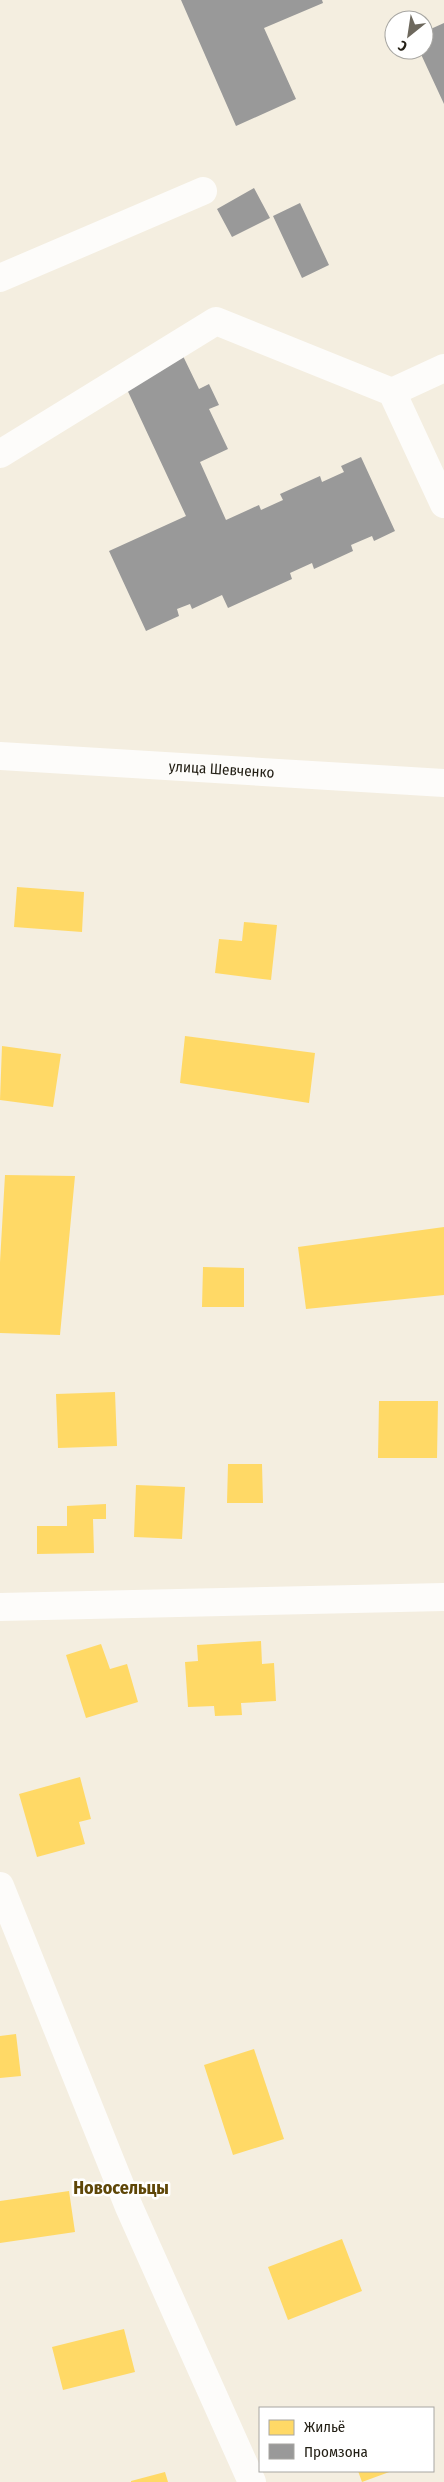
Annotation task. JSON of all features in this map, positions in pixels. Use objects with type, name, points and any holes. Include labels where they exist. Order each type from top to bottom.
[{"type":"street","points":[[0,278],[203,191]]},
{"type":"street","points":[[0,454],[216,321],[392,392],[444,504]]},
{"type":"street","points":[[392,392],[444,368]]},
{"type":"street","name":"улица Шевченко","points":[[0,756],[444,783]]},
{"type":"street","points":[[0,1607],[444,1597]]},
{"type":"street","points":[[0,1886],[126,2200],[252,2482]]},
{"type":"building: Жильё","points":[[17,887],[84,892],[82,932],[14,927]]},
{"type":"building: Жильё","points":[[244,922],[277,925],[271,980],[215,973],[219,939],[242,941]]},
{"type":"building: Жильё","points":[[185,1036],[315,1053],[309,1103],[180,1083]]},
{"type":"building: Жильё","points":[[2,1046],[61,1054],[53,1107],[0,1100]]},
{"type":"building: Жильё","points":[[5,1175],[75,1176],[60,1335],[0,1333],[0,1262]]},
{"type":"building: Жильё","points":[[444,1227],[444,1295],[306,1309],[298,1247]]},
{"type":"building: Жильё","points":[[203,1267],[244,1268],[244,1307],[202,1307]]},
{"type":"building: Жильё","points":[[115,1392],[117,1446],[58,1448],[56,1394]]},
{"type":"building: Жильё","points":[[379,1401],[438,1401],[437,1458],[378,1458]]},
{"type":"building: Жильё","points":[[228,1464],[262,1464],[263,1503],[227,1503]]},
{"type":"building: Жильё","points":[[136,1485],[185,1487],[182,1539],[134,1537]]},
{"type":"building: Жильё","points":[[106,1504],[106,1519],[93,1519],[94,1553],[37,1554],[37,1526],[67,1526],[67,1506]]},
{"type":"building: Жильё","points":[[261,1641],[262,1664],[274,1663],[276,1701],[241,1703],[242,1715],[215,1716],[214,1706],[188,1707],[185,1662],[198,1661],[197,1645]]},
{"type":"building: Жильё","points":[[101,1644],[110,1669],[127,1664],[138,1702],[86,1718],[66,1655]]},
{"type":"building: Жильё","points":[[80,1777],[91,1819],[79,1822],[85,1844],[37,1857],[19,1794]]},
{"type":"building: Жильё","points":[[16,2034],[21,2076],[0,2078],[0,2036]]},
{"type":"building: Жильё","points":[[254,2049],[284,2139],[233,2155],[204,2065]]},
{"type":"building: Жильё","points":[[69,2191],[75,2232],[0,2243],[0,2201]]},
{"type":"building: Жильё","points":[[342,2239],[362,2291],[288,2320],[268,2267]]},
{"type":"building: Жильё","points":[[124,2329],[135,2372],[63,2390],[52,2347]]},
{"type":"building: Жильё","points":[[165,2472],[168,2482],[131,2482],[131,2481]]},
{"type":"building: Жильё","points":[[358,2472],[389,2472],[362,2482]]},
{"type":"building: Промзона","points":[[181,0],[322,0],[323,3],[264,28],[296,99],[236,126]]},
{"type":"building: Промзона","points":[[444,23],[444,104],[424,60],[434,60],[434,28]]},
{"type":"building: Промзона","points":[[254,188],[270,218],[232,237],[217,209]]},
{"type":"building: Промзона","points":[[300,203],[329,265],[302,278],[273,216]]},
{"type":"building: Промзона","points":[[183,356],[199,389],[209,384],[219,405],[209,409],[228,449],[200,462],[226,520],[259,505],[261,510],[283,500],[280,494],[320,476],[322,482],[344,472],[341,466],[361,457],[395,531],[374,541],[372,536],[351,545],[353,551],[314,569],[312,563],[290,573],[292,579],[228,608],[222,595],[192,609],[190,604],[177,609],[179,616],[146,631],[109,551],[186,516],[124,383]]},
{"type":"district","name":"Новосельцы","points":[[121,2188]]}]
